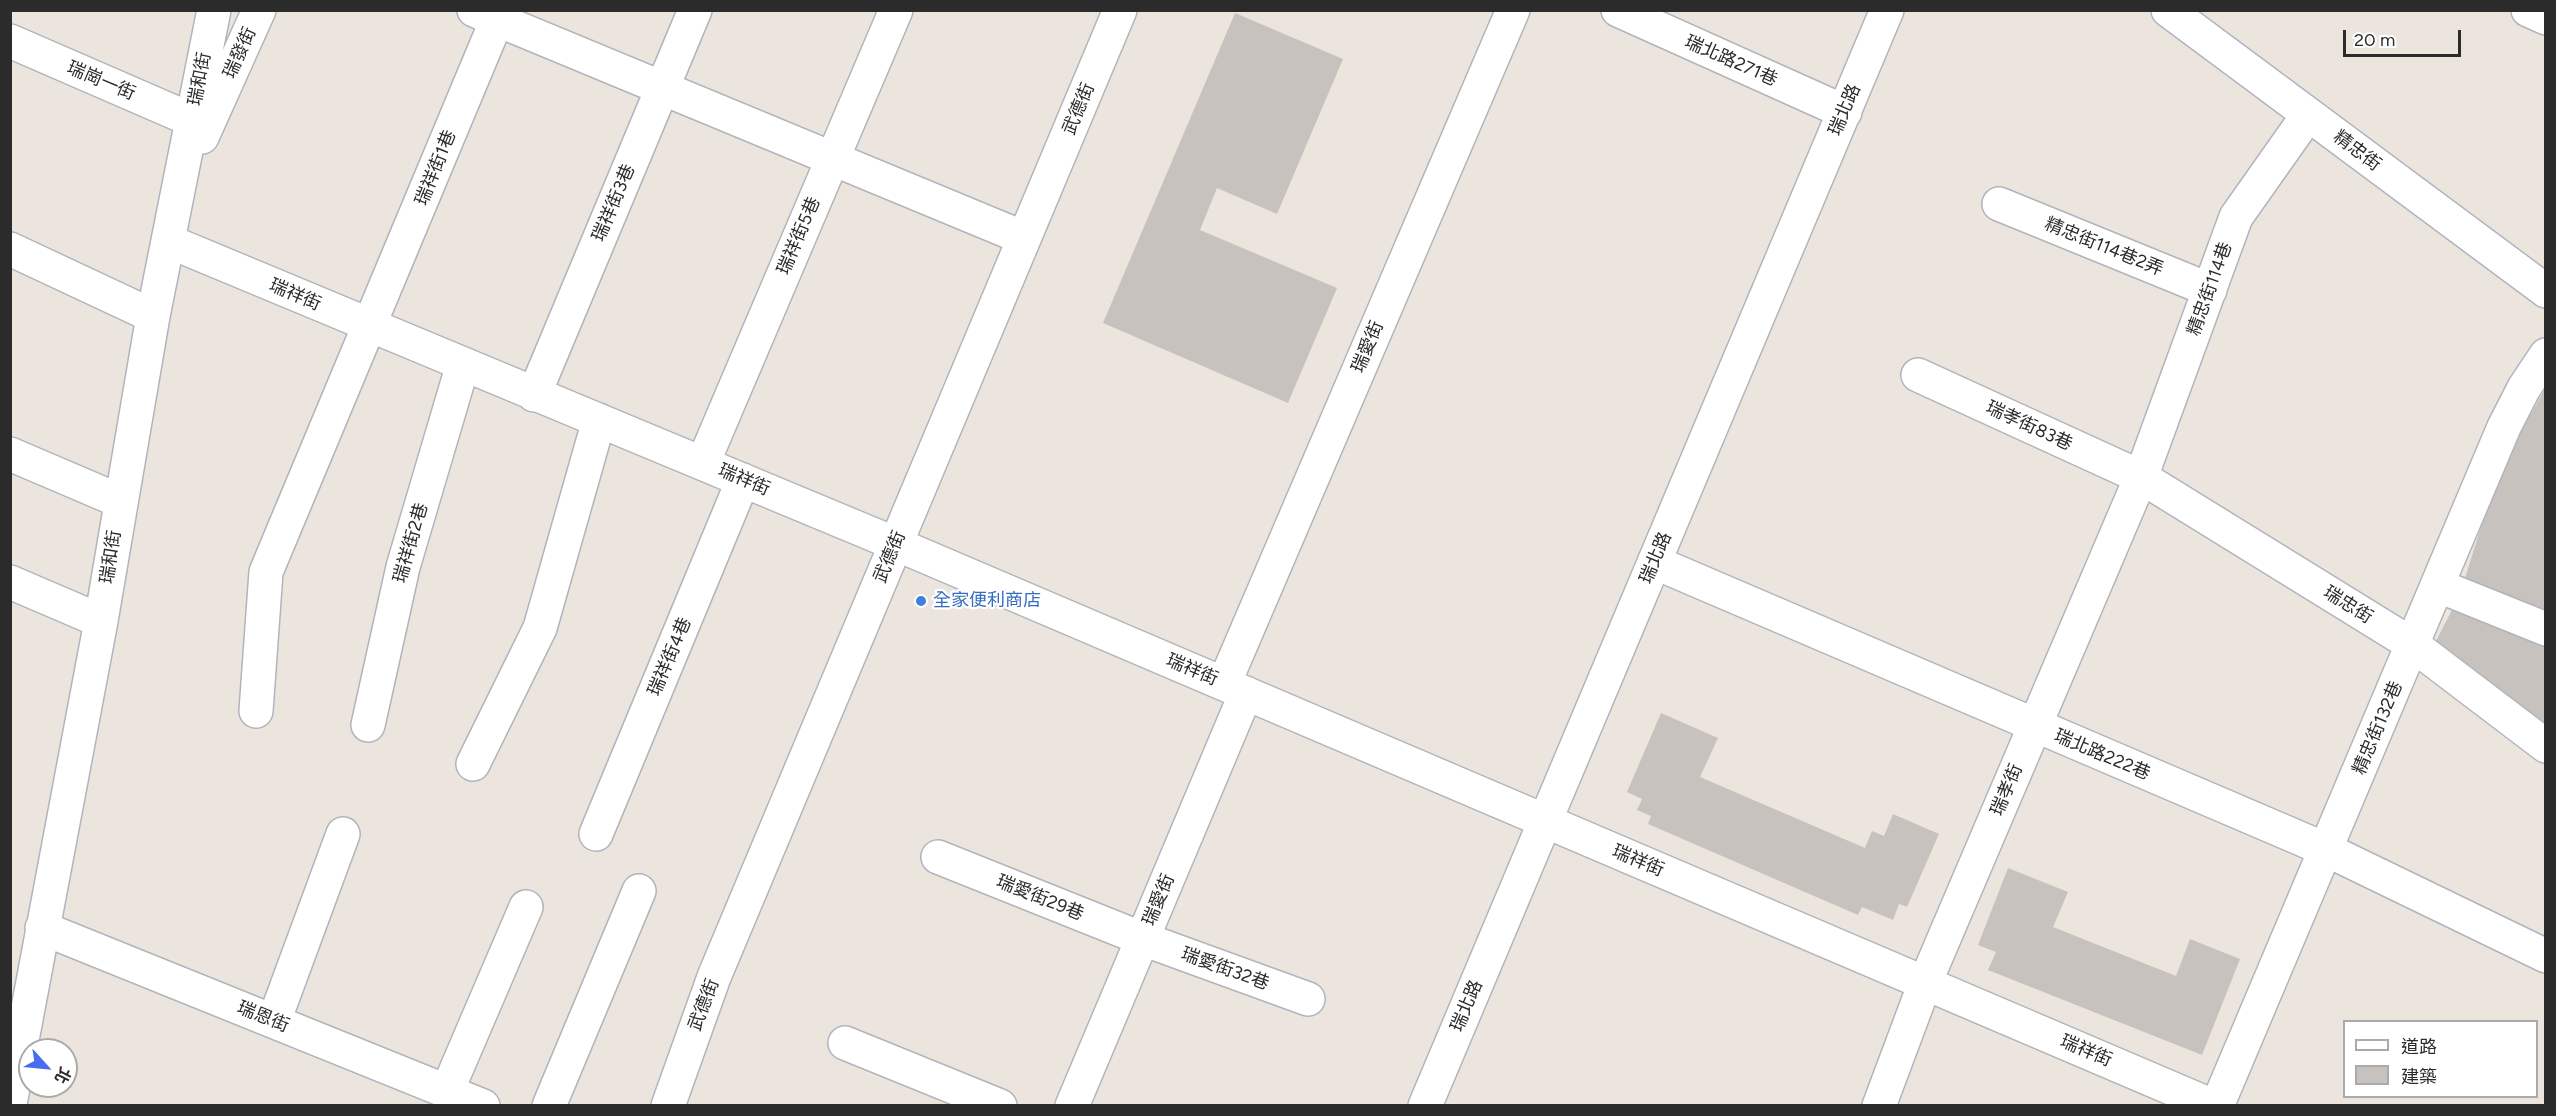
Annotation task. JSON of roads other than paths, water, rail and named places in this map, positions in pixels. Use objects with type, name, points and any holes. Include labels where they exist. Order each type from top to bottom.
[{"type":"street","name":"瑞和街","points":[[10,1104],[101,621],[153,316],[214,10]]},
{"type":"street","name":"瑞發街","points":[[177,193],[259,10]]},
{"type":"street","name":"瑞祥街3巷","points":[[534,395],[695,10]]},
{"type":"street","name":"瑞祥街5巷","points":[[703,462],[896,10]]},
{"type":"street","name":"武德街","points":[[668,1106],[714,977],[1120,10]]},
{"type":"street","name":"瑞愛街","points":[[1072,1106],[1143,939],[1235,689],[1513,10]]},
{"type":"street","name":"瑞北路271巷","points":[[1618,10],[1845,112]]},
{"type":"street","name":"瑞北路","points":[[1425,1106],[1887,10]]},
{"type":"street","name":"精忠街","points":[[2168,10],[2546,291]]},
{"type":"street","points":[[2528,10],[2546,18]]},
{"type":"street","points":[[491,14],[662,89],[1024,238]]},
{"type":"street","name":"瑞祥街1巷","points":[[256,711],[266,572],[370,326],[491,14]]},
{"type":"street","name":"瑞崗一街","points":[[10,41],[192,120]]},
{"type":"street","name":"精忠街114巷","points":[[2141,477],[2236,217],[2308,115]]},
{"type":"street","name":"精忠街114巷2弄","points":[[1999,204],[2210,290]]},
{"type":"street","name":"瑞祥街","points":[[168,241],[534,395],[703,462],[2213,1106]]},
{"type":"street","points":[[10,249],[153,316]]},
{"type":"street","name":"精忠街132巷","points":[[2217,1106],[2504,427],[2524,388],[2546,355]]},
{"type":"street","name":"瑞祥街2巷","points":[[368,725],[403,567],[463,364]]},
{"type":"street","name":"瑞孝街83巷","points":[[1918,375],[2141,477]]},
{"type":"street","points":[[473,764],[540,628],[599,420]]},
{"type":"street","points":[[10,454],[120,501]]},
{"type":"street","name":"瑞忠街","points":[[2141,477],[2413,645],[2546,746]]},
{"type":"street","name":"瑞孝街","points":[[1879,1106],[1925,983],[2141,477]]},
{"type":"street","name":"瑞祥街4巷","points":[[596,834],[743,480]]},
{"type":"street","name":"瑞北路222巷","points":[[1654,562],[2327,850],[2546,956]]},
{"type":"street","points":[[10,582],[101,621]]},
{"type":"street","points":[[2439,585],[2546,629]]},
{"type":"street","points":[[274,1021],[343,834]]},
{"type":"street","name":"瑞愛街29巷","points":[[938,857],[1143,939]]},
{"type":"street","points":[[549,1106],[639,891]]},
{"type":"street","points":[[447,1091],[526,907]]},
{"type":"street","name":"瑞恩街","points":[[42,928],[483,1106]]},
{"type":"street","name":"瑞愛街32巷","points":[[1143,939],[1308,999]]},
{"type":"street","points":[[845,1043],[1000,1106]]},
{"type":"place","name":"全家便利商店","points":[[921,601]]}]
